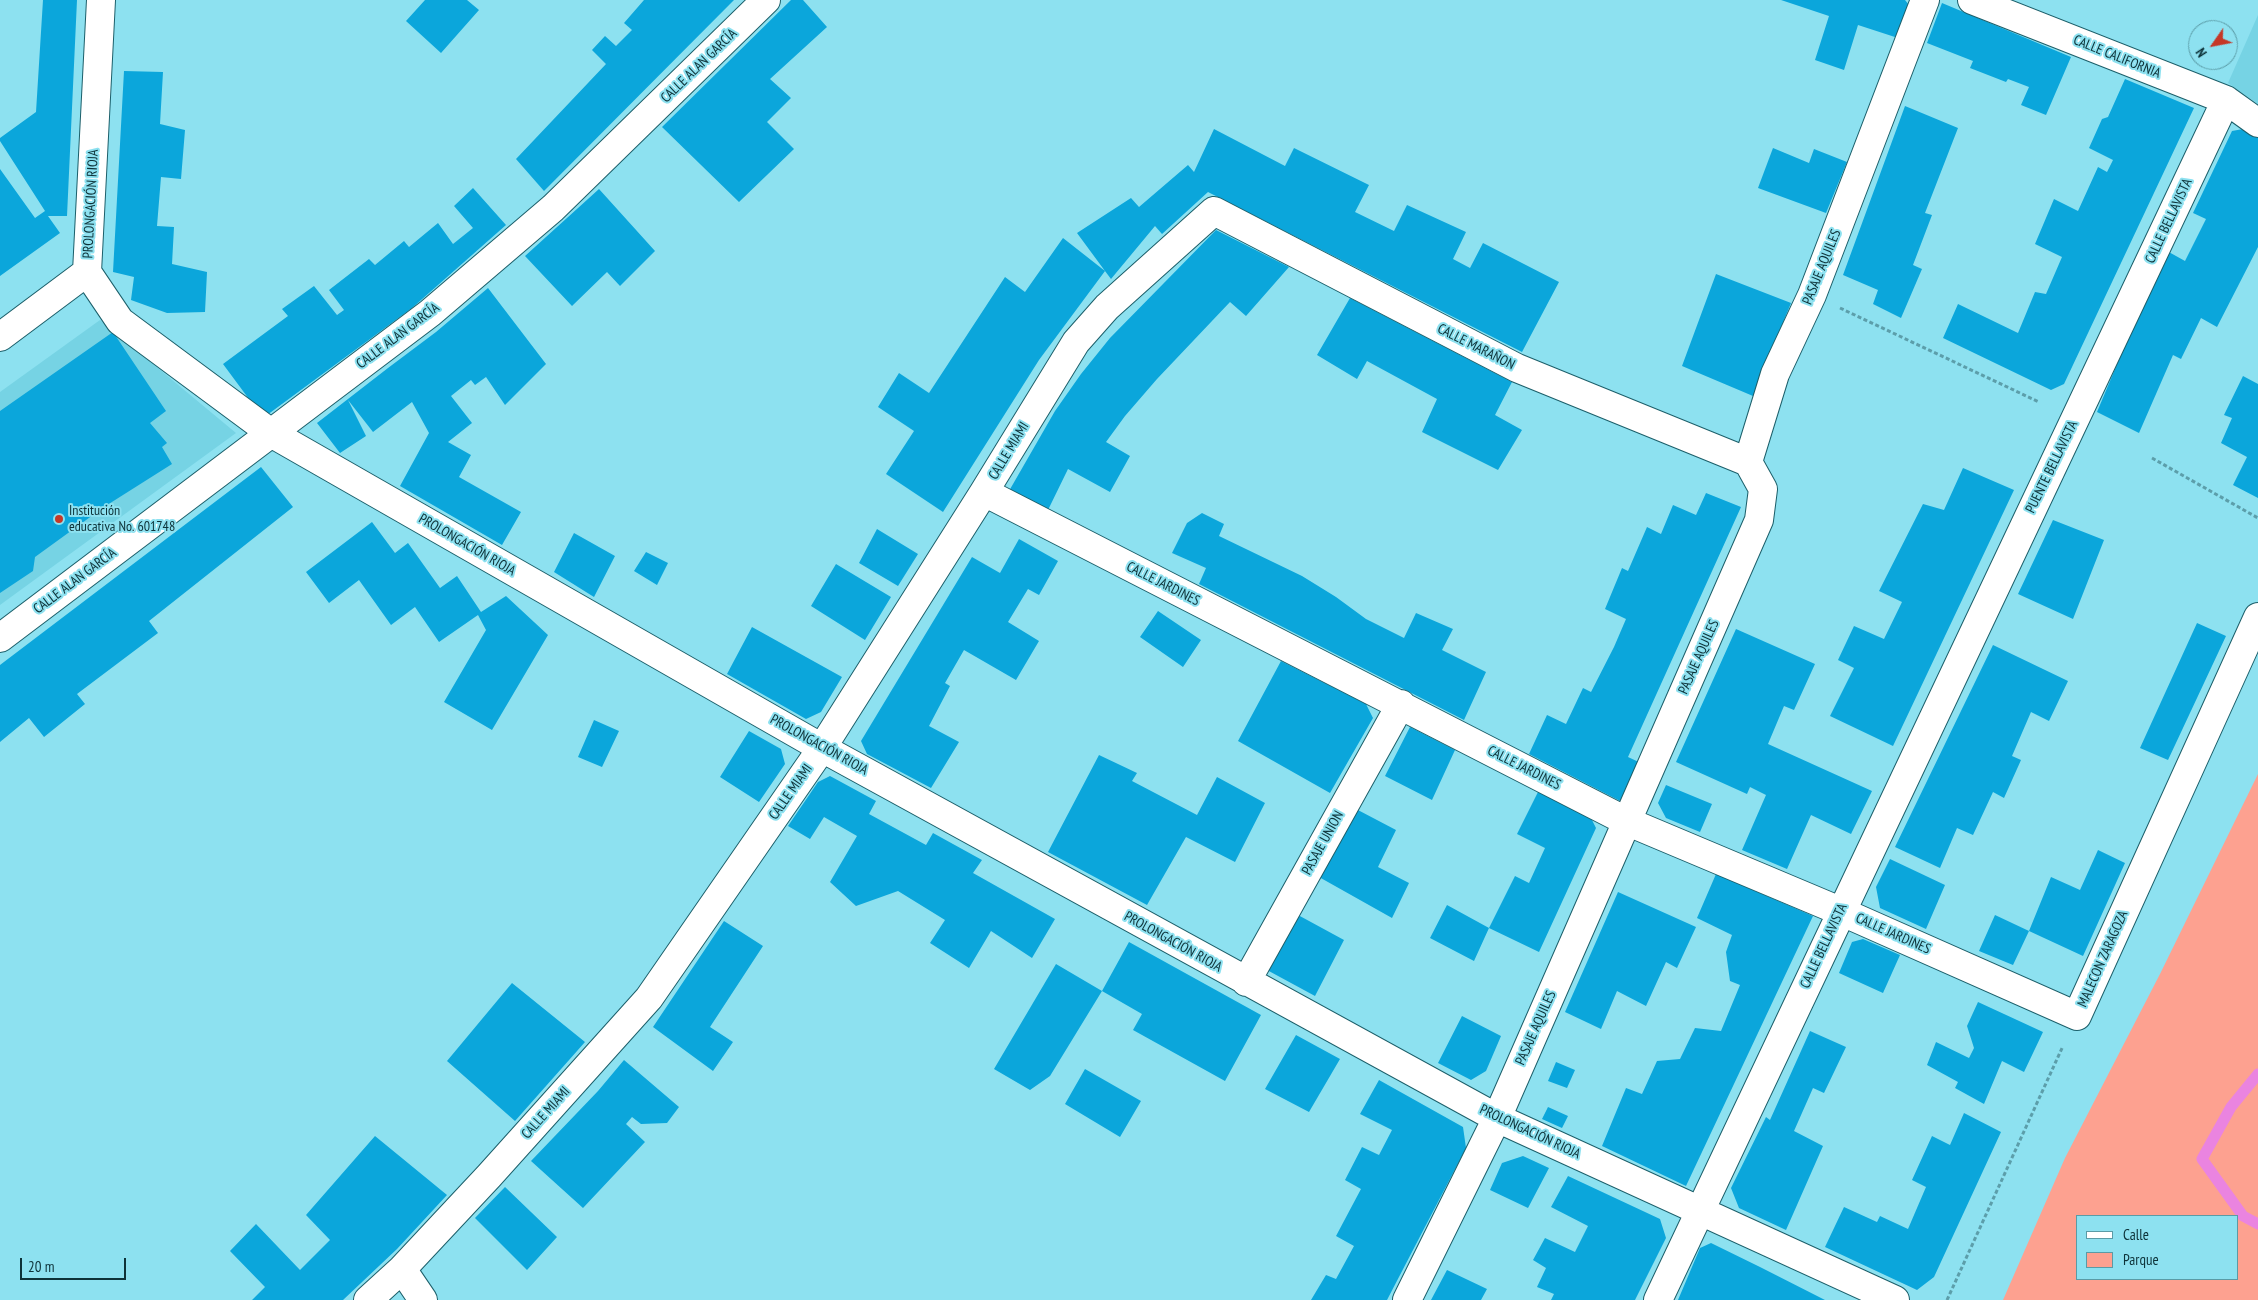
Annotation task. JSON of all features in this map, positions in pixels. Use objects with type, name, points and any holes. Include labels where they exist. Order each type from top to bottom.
[{"type":"street","name":"PROLONGACIÓN RIOJA","points":[[101,0],[88,272],[120,321],[271,433],[822,748],[1497,1118],[1895,1300]]},
{"type":"street","name":"CALLE ALAN GARCÍA","points":[[0,638],[430,313],[553,208],[766,0]]},
{"type":"street","name":"PASAJE AQUILES","points":[[1407,1300],[1497,1118],[1759,520],[1763,489],[1743,453],[1775,374],[1812,295],[1925,0]]},
{"type":"street","name":"CALLE CALIFORNIA","points":[[1972,0],[2226,100],[2258,123]]},
{"type":"street","name":"CALLE BELLAVISTA","points":[[2113,341],[2226,100]]},
{"type":"street","name":"CALLE MARAÑON","points":[[1214,211],[1517,368],[1743,453]]},
{"type":"street","name":"CALLE MIAMI","points":[[368,1300],[402,1269],[649,998],[822,748],[984,492],[1076,342],[1107,307],[1214,211]]},
{"type":"street","points":[[0,337],[88,272]]},
{"type":"street","name":"PUENTE BELLAVISTA","points":[[1991,594],[2113,341]]},
{"type":"street","name":"CALLE JARDINES","points":[[984,492],[1401,704],[1626,821],[1840,911],[2077,1016]]},
{"type":"street","name":"CALLE BELLAVISTA","points":[[1658,1300],[1991,594]]},
{"type":"street","name":"MALECON ZARAGOZA","points":[[2077,1016],[2258,617]]},
{"type":"street","name":"PASAJE UNION","points":[[1246,982],[1401,704]]},
{"type":"street","points":[[402,1269],[422,1300]]},
{"type":"path","points":[[1812,295],[2040,402]]},
{"type":"path","points":[[2152,458],[2258,518]]},
{"type":"path","name":"MALECON ZARAGOZA","points":[[1947,1300],[2077,1016]]},
{"type":"shaded area","points":[[2258,15],[2258,104],[2228,83],[2234,70],[2238,70],[2238,60]]},
{"type":"shaded area","name":"Institución educativa No. 601748","points":[[100,320],[236,433],[0,605],[0,392]]},
{"type":"green space","points":[[2258,774],[2258,1300],[2003,1300],[2065,1158],[2160,974]]},
{"type":"building","points":[[43,0],[77,0],[67,216],[48,216],[60,233],[0,276],[0,169],[35,218],[45,211],[0,141],[0,138],[36,112]]},
{"type":"building","points":[[425,0],[467,0],[479,10],[441,53],[406,21]]},
{"type":"building","points":[[644,0],[734,0],[544,191],[516,159],[606,64],[592,50],[605,36],[616,46],[632,30],[624,23]]},
{"type":"building","points":[[791,0],[803,0],[827,27],[770,79],[791,98],[767,122],[794,149],[739,202],[662,127]]},
{"type":"building","points":[[1781,0],[1905,0],[1909,5],[1898,38],[1858,25],[1844,70],[1815,60],[1829,16]]},
{"type":"building","points":[[1942,3],[2071,57],[2046,115],[2021,105],[2029,87],[2008,79],[2006,82],[1970,68],[1973,61],[1927,43]]},
{"type":"building","points":[[124,71],[163,72],[160,124],[185,130],[181,179],[161,177],[157,226],[174,227],[172,264],[207,272],[205,312],[167,313],[131,300],[134,277],[113,272]]},
{"type":"building","points":[[2125,79],[2194,108],[2064,384],[2051,390],[1943,338],[1958,304],[2018,333],[2035,292],[2046,294],[2062,257],[2035,244],[2054,199],[2078,211],[2098,167],[2107,172],[2113,160],[2089,148],[2102,119],[2108,117]]},
{"type":"building","points":[[1905,106],[1958,128],[1925,213],[1932,215],[1913,265],[1922,269],[1901,318],[1873,304],[1878,290],[1843,275]]},
{"type":"building","points":[[1214,129],[1285,166],[1294,148],[1369,185],[1355,212],[1394,231],[1407,205],[1466,232],[1453,259],[1470,268],[1483,243],[1559,282],[1522,352],[1208,192],[1162,234],[1155,226],[1111,279],[1077,233],[1131,198],[1139,207],[1188,165],[1194,172]]},
{"type":"building","points":[[2243,129],[2258,138],[2258,247],[2217,327],[2201,318],[2181,359],[2173,355],[2139,433],[2097,412],[2149,288],[2167,251],[2185,261],[2206,219],[2193,213],[2232,131]]},
{"type":"building","points":[[1773,148],[1809,163],[1814,149],[1847,162],[1826,213],[1758,188]]},
{"type":"building","points":[[473,188],[506,225],[412,308],[263,418],[223,364],[288,316],[282,309],[314,286],[337,315],[344,310],[329,290],[369,259],[375,265],[404,241],[409,247],[438,223],[453,244],[473,228],[454,206]]},
{"type":"building","points":[[599,189],[655,251],[620,286],[607,272],[572,306],[525,256]]},
{"type":"building","points":[[1216,230],[1289,267],[1246,316],[1230,302],[1157,379],[1125,416],[1106,442],[1130,456],[1110,492],[1068,469],[1048,510],[1009,491],[1055,411],[1081,374],[1110,338]]},
{"type":"building","points":[[1063,238],[1105,271],[1039,360],[943,512],[886,474],[914,431],[878,407],[899,373],[929,393],[1005,277],[1025,292]]},
{"type":"building","points":[[1716,274],[1791,303],[1753,396],[1682,366]]},
{"type":"building","points":[[488,288],[546,364],[505,405],[486,377],[475,385],[471,380],[451,396],[472,423],[448,442],[471,455],[459,477],[521,512],[502,545],[400,486],[429,433],[412,402],[373,432],[348,400],[366,436],[340,453],[317,423],[436,332]]},
{"type":"building","points":[[1350,298],[1512,382],[1495,415],[1522,430],[1498,470],[1422,432],[1437,399],[1367,361],[1357,379],[1317,355]]},
{"type":"building","name":"Institución educativa No. 601748","points":[[113,332],[166,411],[150,423],[167,443],[162,447],[172,464],[104,507],[35,557],[33,571],[0,593],[0,411]]},
{"type":"building","points":[[2243,376],[2258,384],[2258,498],[2233,485],[2247,457],[2221,443],[2232,418],[2224,415]]},
{"type":"building","points":[[261,467],[293,507],[149,621],[158,633],[77,694],[85,704],[44,737],[29,718],[0,742],[0,665]]},
{"type":"building","points":[[1963,468],[2014,490],[1893,746],[1830,716],[1854,668],[1838,660],[1854,626],[1884,639],[1902,602],[1879,591],[1923,504],[1944,510]]},
{"type":"building","points":[[1706,493],[1741,507],[1628,757],[1643,764],[1624,803],[1529,754],[1547,715],[1566,724],[1583,688],[1591,692],[1626,619],[1605,609],[1622,568],[1628,571],[1647,527],[1661,534],[1673,505],[1696,515]]},
{"type":"building","points":[[1202,513],[1224,524],[1219,536],[1302,576],[1336,597],[1366,619],[1404,638],[1416,613],[1453,629],[1442,650],[1486,672],[1464,720],[1199,584],[1206,568],[1172,553],[1187,523]]},
{"type":"building","points":[[2053,520],[2104,540],[2073,619],[2018,594]]},
{"type":"building","points":[[372,522],[395,553],[408,543],[440,588],[457,576],[481,612],[506,596],[548,635],[492,730],[444,702],[486,630],[478,615],[439,642],[415,607],[391,625],[359,580],[329,603],[306,572]]},
{"type":"building","points":[[877,529],[918,554],[898,586],[859,563]]},
{"type":"building","points":[[574,533],[615,556],[594,597],[554,572]]},
{"type":"building","points":[[1019,539],[1058,561],[1039,595],[1028,589],[1008,622],[1039,641],[1016,680],[964,650],[945,683],[950,686],[929,726],[959,742],[931,788],[867,754],[861,741],[972,557],[1000,573]]},
{"type":"building","points":[[646,552],[668,563],[657,585],[634,571]]},
{"type":"building","points":[[836,564],[891,597],[865,640],[811,606]]},
{"type":"building","points":[[1158,611],[1201,640],[1183,667],[1140,637]]},
{"type":"building","points":[[2197,623],[2226,636],[2168,760],[2140,748]]},
{"type":"building","points":[[752,627],[842,677],[821,712],[806,719],[727,674]]},
{"type":"building","points":[[1736,629],[1815,664],[1794,710],[1784,706],[1768,744],[1872,791],[1851,834],[1811,815],[1787,869],[1742,850],[1766,795],[1750,787],[1747,794],[1676,762]]},
{"type":"building","points":[[1993,645],[2068,681],[2049,721],[2031,712],[2012,756],[2021,760],[2004,798],[1993,792],[1973,835],[1957,828],[1940,868],[1895,847]]},
{"type":"building","points":[[1281,661],[1366,704],[1373,718],[1330,793],[1238,741]]},
{"type":"building","points":[[594,720],[619,731],[602,767],[578,757]]},
{"type":"building","points":[[1410,727],[1455,750],[1432,800],[1385,776]]},
{"type":"building","points":[[749,731],[781,749],[785,764],[759,802],[720,777]]},
{"type":"building","points":[[1099,755],[1137,773],[1132,781],[1197,815],[1217,777],[1265,803],[1235,862],[1186,837],[1147,905],[1048,852]]},
{"type":"building","points":[[830,776],[876,801],[869,814],[926,845],[933,833],[982,860],[973,873],[1055,919],[1032,958],[991,931],[969,968],[930,943],[945,920],[898,891],[856,906],[830,882],[857,836],[824,817],[810,839],[788,826],[818,782]]},
{"type":"building","points":[[1666,785],[1712,804],[1700,832],[1666,818],[1658,803]]},
{"type":"building","points":[[1538,792],[1591,818],[1596,828],[1539,952],[1489,928],[1515,876],[1529,883],[1545,848],[1517,834]]},
{"type":"building","points":[[1356,809],[1396,830],[1378,867],[1409,883],[1392,918],[1319,877]]},
{"type":"building","points":[[2098,850],[2125,863],[2083,956],[2029,931],[2051,877],[2080,890]]},
{"type":"building","points":[[1890,859],[1945,885],[1926,929],[1880,908],[1876,887]]},
{"type":"building","points":[[1716,874],[1813,916],[1686,1186],[1602,1146],[1626,1088],[1642,1094],[1657,1061],[1680,1059],[1695,1028],[1721,1031],[1740,985],[1730,981],[1726,952],[1732,935],[1697,918]]},
{"type":"building","points":[[1618,892],[1696,927],[1677,968],[1666,962],[1646,1006],[1617,991],[1601,1029],[1565,1012]]},
{"type":"building","points":[[1447,905],[1489,928],[1474,961],[1430,938]]},
{"type":"building","points":[[1298,915],[1344,940],[1315,996],[1267,970]]},
{"type":"building","points":[[1995,915],[2029,931],[2013,965],[1979,951]]},
{"type":"building","points":[[724,921],[763,946],[710,1027],[733,1042],[713,1071],[653,1027]]},
{"type":"building","points":[[1863,939],[1900,955],[1883,993],[1839,973],[1852,942]]},
{"type":"building","points":[[1129,942],[1261,1015],[1225,1081],[1133,1030],[1142,1014],[1102,991]]},
{"type":"building","points":[[1056,964],[1102,991],[1050,1076],[1030,1090],[994,1069]]},
{"type":"building","points":[[512,983],[585,1042],[515,1121],[447,1061]]},
{"type":"building","points":[[1978,1002],[2043,1032],[2024,1072],[2002,1061],[1984,1104],[1955,1088],[1958,1082],[1927,1065],[1936,1042],[1969,1058],[1974,1048],[1967,1026]]},
{"type":"building","points":[[1462,1016],[1501,1036],[1486,1071],[1471,1080],[1438,1063]]},
{"type":"building","points":[[1810,1031],[1846,1047],[1824,1093],[1813,1088],[1794,1131],[1823,1146],[1786,1230],[1739,1208],[1731,1188],[1766,1117],[1770,1120]]},
{"type":"building","points":[[1296,1035],[1340,1059],[1309,1112],[1265,1089]]},
{"type":"building","points":[[624,1060],[679,1107],[667,1123],[641,1124],[632,1117],[626,1124],[645,1142],[583,1208],[531,1161],[598,1091]]},
{"type":"building","points":[[1556,1062],[1575,1070],[1567,1088],[1548,1081]]},
{"type":"building","points":[[1085,1069],[1141,1101],[1120,1137],[1065,1104]]},
{"type":"building","points":[[1379,1080],[1463,1127],[1466,1148],[1387,1300],[1311,1300],[1326,1275],[1336,1279],[1354,1246],[1336,1236],[1361,1189],[1345,1180],[1362,1147],[1379,1155],[1392,1130],[1360,1114]]},
{"type":"building","points":[[1548,1107],[1568,1116],[1562,1128],[1542,1119]]},
{"type":"building","points":[[1964,1113],[2001,1132],[1934,1277],[1917,1290],[1825,1247],[1844,1207],[1877,1222],[1880,1216],[1908,1229],[1926,1187],[1912,1180],[1932,1136],[1950,1145]]},
{"type":"building","points":[[375,1136],[447,1195],[397,1249],[343,1300],[252,1300],[265,1287],[230,1251],[256,1224],[300,1270],[330,1240],[306,1215]]},
{"type":"building","points":[[1523,1156],[1549,1168],[1528,1208],[1490,1190],[1502,1163]]},
{"type":"building","points":[[1568,1176],[1660,1219],[1666,1238],[1635,1300],[1551,1300],[1554,1294],[1537,1287],[1546,1268],[1533,1260],[1545,1238],[1575,1252],[1588,1226],[1551,1207]]},
{"type":"building","points":[[505,1187],[557,1237],[527,1270],[475,1218]]},
{"type":"building","points":[[1711,1243],[1825,1300],[1678,1300],[1700,1248]]},
{"type":"building","points":[[1447,1270],[1487,1289],[1481,1300],[1431,1300]]},
{"type":"waterway","points":[[2258,1074],[2231,1107],[2202,1159],[2243,1216],[2258,1224]]},
{"type":"place","name":"Institución educativa No. 601748","points":[[59,519]]}]
